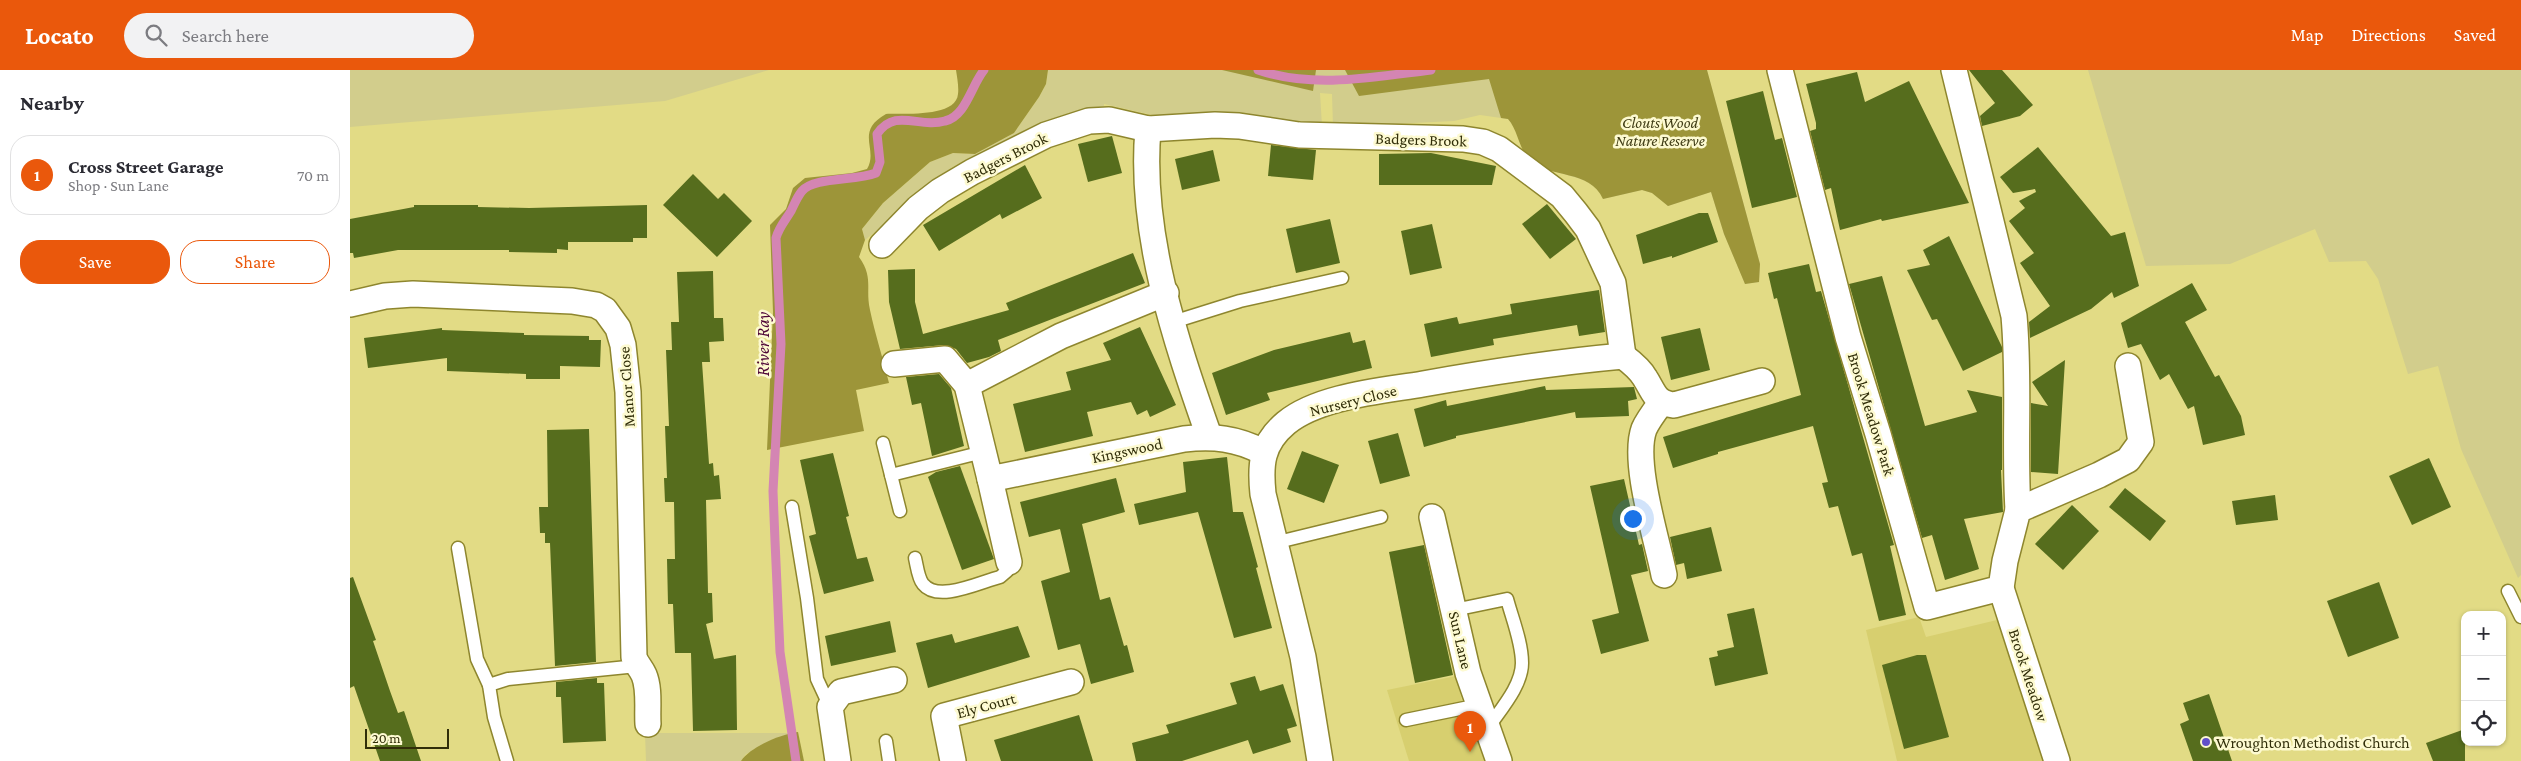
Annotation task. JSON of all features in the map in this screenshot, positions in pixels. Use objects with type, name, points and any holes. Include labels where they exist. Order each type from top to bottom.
[{"type":"street","name":"Brook Meadow Park","points":[[1780,70],[1848,337],[1878,434],[1927,607],[2001,588]]},
{"type":"street","points":[[1954,70],[2014,316],[2018,357],[2016,467],[2018,510],[2004,561],[2001,588]]},
{"type":"street","name":"Badgers Brook","points":[[882,245],[918,208],[940,191],[972,172],[1046,135],[1088,121],[1109,120],[1148,129],[1215,125],[1239,126],[1299,135],[1428,136],[1463,139],[1483,142],[1499,149],[1562,196],[1588,229],[1613,283],[1623,356]]},
{"type":"street","points":[[1148,129],[1146,156],[1150,217],[1173,322],[1209,436]]},
{"type":"street","points":[[967,385],[1061,336],[1166,293]]},
{"type":"street","name":"Manor Close","points":[[350,304],[385,296],[413,294],[572,300],[596,305],[612,318],[622,338],[628,392],[631,604],[634,657],[637,666],[644,675],[647,688],[648,724]]},
{"type":"street","points":[[1623,356],[1644,377],[1661,403],[1674,405],[1762,380]]},
{"type":"street","name":"Nursery Close","points":[[1263,452],[1285,424],[1314,406],[1398,388],[1539,364],[1623,356]]},
{"type":"street","points":[[894,364],[945,359],[967,385],[1009,562]]},
{"type":"street","points":[[2018,510],[2099,475],[2128,460],[2141,442],[2128,366]]},
{"type":"street","points":[[1661,403],[1644,428],[1641,443],[1641,466],[1664,575]]},
{"type":"street","name":"Kingswood","points":[[990,479],[1184,438],[1209,436],[1244,442],[1263,452]]},
{"type":"street","points":[[1263,452],[1260,471],[1263,494],[1303,657],[1320,761]]},
{"type":"street","name":"Sun Lane","points":[[1432,517],[1468,673],[1499,761]]},
{"type":"street","name":"Brook Meadow","points":[[2001,588],[2057,761]]},
{"type":"street","points":[[838,761],[830,708],[841,692],[894,680]]},
{"type":"street","name":"Ely Court","points":[[953,761],[944,716],[1072,682]]},
{"type":"lane","points":[[1173,322],[1240,300],[1342,278]]},
{"type":"lane","points":[[883,443],[900,512]]},
{"type":"lane","points":[[891,475],[983,452]]},
{"type":"lane","points":[[792,507],[807,598],[817,679],[830,708]]},
{"type":"lane","points":[[1274,543],[1381,517]]},
{"type":"lane","points":[[458,548],[477,659],[489,685],[494,718],[507,761]]},
{"type":"lane","points":[[915,558],[922,583],[930,592],[943,593],[1000,577],[1007,571],[1009,562]]},
{"type":"lane","points":[[2508,591],[2521,617]]},
{"type":"lane","points":[[1454,610],[1507,598],[1522,664],[1520,676],[1488,728]]},
{"type":"lane","points":[[489,685],[508,679],[637,666]]},
{"type":"lane","points":[[1406,720],[1479,705]]},
{"type":"lane","points":[[886,741],[889,761]]},
{"type":"shaded area","points":[[1919,617],[1926,637],[1997,620],[2001,626],[2050,761],[1897,761],[1866,630]]},
{"type":"shaded area","points":[[1456,676],[1472,743],[1491,742],[1495,761],[1409,761],[1387,690]]},
{"type":"green space","points":[[350,70],[769,70],[665,101],[350,127]]},
{"type":"green space","points":[[956,70],[1048,70],[1046,84],[1039,97],[1014,133],[975,154],[953,153],[930,162],[883,203],[862,229],[865,240],[859,257],[864,264],[868,277],[870,310],[889,383],[856,390],[864,431],[767,450],[773,312],[770,225],[786,209],[793,188],[805,178],[852,173],[867,169],[871,154],[869,134],[871,127],[886,114],[928,113],[939,111],[955,102],[958,94]]},
{"type":"green space","name":"Clouts Wood Nature Reserve","points":[[1048,70],[1707,70],[1760,264],[1759,282],[1745,284],[1724,234],[1711,192],[1668,206],[1652,193],[1642,190],[1603,199],[1593,185],[1546,168],[1534,159],[1508,119],[1480,115],[1454,121],[1333,127],[1332,94],[1320,93],[1322,126],[1225,112],[1161,117],[1104,104],[1104,106],[1063,116],[981,157],[963,162],[947,171],[939,181],[865,240],[862,229],[883,203],[930,162],[953,153],[975,154],[1014,133],[1039,97],[1046,84]]},
{"type":"green space","points":[[1222,70],[1316,70],[1313,91]]},
{"type":"green space","name":"Clouts Wood Nature Reserve","points":[[1345,70],[1707,70],[1760,264],[1759,282],[1745,284],[1724,234],[1711,192],[1668,206],[1652,193],[1642,190],[1603,199],[1597,189],[1589,183],[1579,178],[1538,166],[1526,156],[1508,119],[1501,118],[1489,79],[1359,96]]},
{"type":"green space","points":[[2088,70],[2521,70],[2521,575],[2518,578],[2461,449],[2438,366],[2408,374],[2378,279],[2366,261],[2329,262],[2315,229],[2230,264],[2146,266]]},
{"type":"green space","points":[[798,732],[804,761],[741,761],[751,751],[766,742],[783,735]]},
{"type":"green space","points":[[645,733],[790,733],[746,754],[741,761],[646,761]]},
{"type":"building","points":[[1969,70],[2002,70],[2033,105],[2020,116],[1982,126],[1980,116],[1995,103]]},
{"type":"building","points":[[1857,72],[1865,102],[1909,81],[1969,203],[1882,221],[1881,219],[1840,230],[1831,188],[1825,190],[1810,131],[1816,129],[1816,123],[1806,84]]},
{"type":"building","points":[[1763,91],[1775,140],[1782,138],[1797,197],[1752,208],[1726,101]]},
{"type":"building","points":[[1112,136],[1122,173],[1088,182],[1078,144]]},
{"type":"building","points":[[1271,145],[1316,150],[1313,180],[1268,176]]},
{"type":"building","points":[[2038,147],[2111,236],[2125,232],[2139,286],[2114,298],[2112,292],[2091,309],[2030,338],[2029,322],[2050,306],[2020,263],[2034,253],[2009,221],[2025,208],[2019,201],[2036,192],[2035,189],[2013,193],[2000,177]]},
{"type":"building","points":[[1213,150],[1220,181],[1182,190],[1175,159]]},
{"type":"building","points":[[1431,153],[1496,166],[1492,185],[1379,185],[1379,154]]},
{"type":"building","points":[[1025,165],[1042,198],[1002,219],[1000,214],[939,251],[923,225]]},
{"type":"building","points":[[693,174],[718,199],[724,193],[752,221],[717,257],[663,205]]},
{"type":"building","points":[[1547,204],[1576,239],[1550,259],[1522,224]]},
{"type":"building","points":[[414,205],[478,205],[478,207],[529,208],[647,205],[647,238],[633,238],[633,242],[568,242],[568,250],[557,249],[557,253],[509,252],[509,250],[398,250],[354,258],[353,253],[350,253],[350,219],[414,207]]},
{"type":"building","points":[[1699,213],[1708,213],[1718,242],[1672,258],[1672,256],[1643,264],[1636,235]]},
{"type":"building","points":[[1330,219],[1340,263],[1296,273],[1286,229]]},
{"type":"building","points":[[1432,224],[1442,268],[1410,275],[1401,231]]},
{"type":"building","points":[[1949,236],[2002,347],[2002,352],[1963,371],[1937,319],[1932,320],[1907,270],[1930,265],[1923,250]]},
{"type":"building","points":[[1133,253],[1145,283],[998,340],[1001,351],[989,357],[967,363],[956,349],[944,345],[900,349],[889,302],[888,270],[915,269],[915,302],[923,334],[1009,310],[1006,303]]},
{"type":"building","points":[[1809,264],[1816,292],[1821,291],[1894,545],[1890,546],[1906,615],[1879,621],[1862,553],[1852,556],[1838,506],[1829,508],[1822,483],[1828,482],[1813,426],[1718,452],[1718,454],[1673,468],[1663,437],[1801,395],[1777,298],[1774,299],[1768,273]]},
{"type":"building","points":[[713,271],[714,318],[723,318],[724,341],[709,342],[710,362],[702,362],[709,464],[713,463],[714,476],[719,475],[721,499],[706,500],[708,593],[712,593],[713,622],[706,624],[714,659],[736,655],[737,730],[693,731],[691,653],[675,653],[673,604],[668,604],[667,559],[675,559],[674,502],[665,502],[664,478],[667,478],[665,426],[669,426],[666,350],[672,350],[671,322],[679,322],[677,272]]},
{"type":"building","points":[[1882,276],[1925,426],[1977,412],[1967,390],[2002,397],[2001,470],[2003,512],[1964,519],[1979,569],[1945,580],[1932,535],[1922,538],[1849,284]]},
{"type":"building","points":[[2192,283],[2207,310],[2185,322],[2215,377],[2219,375],[2241,416],[2245,435],[2203,445],[2194,406],[2188,409],[2169,374],[2160,380],[2141,344],[2128,348],[2121,323]]},
{"type":"building","points":[[1599,290],[1605,332],[1579,336],[1577,325],[1493,339],[1494,345],[1431,357],[1424,324],[1457,317],[1459,324],[1512,314],[1510,304]]},
{"type":"building","points":[[1140,327],[1176,405],[1150,417],[1147,410],[1137,415],[1131,402],[1087,412],[1093,436],[1025,452],[1013,404],[1071,390],[1066,372],[1111,360],[1103,343]]},
{"type":"building","points":[[442,328],[442,330],[524,333],[524,335],[589,336],[589,340],[601,340],[600,367],[560,366],[560,379],[526,379],[526,374],[447,371],[447,358],[368,368],[364,338]]},
{"type":"building","points":[[1700,328],[1710,370],[1671,380],[1661,337]]},
{"type":"building","points":[[1350,332],[1353,343],[1365,340],[1372,368],[1267,393],[1270,400],[1226,415],[1212,373],[1274,350]]},
{"type":"building","points":[[2065,360],[2058,474],[2031,472],[2031,403],[2048,406],[2032,382]]},
{"type":"building","points":[[939,374],[951,388],[964,446],[932,456],[921,403],[912,405],[906,377]]},
{"type":"building","points":[[1545,386],[1546,390],[1634,387],[1637,399],[1628,401],[1629,416],[1576,418],[1575,412],[1456,436],[1456,438],[1424,447],[1414,409],[1446,400],[1447,406]]},
{"type":"building","points":[[589,429],[596,662],[555,666],[550,543],[545,543],[545,533],[540,533],[539,507],[548,507],[547,430]]},
{"type":"building","points":[[1398,433],[1410,476],[1380,484],[1368,441]]},
{"type":"building","points":[[1302,451],[1339,465],[1324,503],[1287,489]]},
{"type":"building","points":[[833,453],[849,516],[846,517],[857,559],[867,557],[874,581],[824,594],[809,536],[816,534],[800,460]]},
{"type":"building","points":[[1227,457],[1233,512],[1243,512],[1272,628],[1234,638],[1198,512],[1139,525],[1134,504],[1186,492],[1183,462]]},
{"type":"building","points":[[2429,458],[2451,507],[2412,525],[2389,476]]},
{"type":"building","points":[[960,466],[994,559],[962,570],[928,477],[936,472]]},
{"type":"building","points":[[1116,478],[1125,512],[1082,524],[1100,600],[1110,597],[1124,646],[1127,645],[1134,672],[1091,684],[1080,644],[1058,650],[1041,581],[1070,572],[1060,529],[1029,537],[1020,502]]},
{"type":"building","points":[[1624,479],[1639,545],[1642,544],[1648,571],[1631,575],[1649,641],[1601,654],[1592,620],[1619,613],[1590,486]]},
{"type":"building","points":[[2125,488],[2166,521],[2150,541],[2109,507]]},
{"type":"building","points":[[2275,495],[2278,520],[2236,525],[2232,501]]},
{"type":"building","points":[[2072,505],[2099,531],[2063,570],[2035,544]]},
{"type":"building","points":[[1711,527],[1722,571],[1687,579],[1684,563],[1676,565],[1670,537]]},
{"type":"building","points":[[1424,545],[1453,675],[1415,683],[1389,552]]},
{"type":"building","points":[[353,577],[376,640],[373,641],[398,713],[404,711],[421,761],[380,761],[354,686],[350,688],[350,578]]},
{"type":"building","points":[[2379,582],[2399,638],[2348,657],[2327,601]]},
{"type":"building","points":[[1754,608],[1768,674],[1715,686],[1709,658],[1718,656],[1717,651],[1734,647],[1727,614]]},
{"type":"building","points":[[890,621],[896,652],[831,666],[825,636]]},
{"type":"building","points":[[1018,626],[1030,657],[928,688],[916,643],[952,634],[955,643]]},
{"type":"building","points":[[1917,655],[1926,655],[1949,737],[1904,749],[1882,665]]},
{"type":"building","points":[[1255,676],[1260,691],[1283,684],[1297,726],[1287,729],[1291,742],[1253,754],[1248,740],[1182,761],[1136,761],[1132,743],[1169,733],[1166,725],[1237,704],[1230,683]]},
{"type":"building","points":[[597,678],[597,683],[604,683],[606,741],[563,743],[561,697],[556,697],[556,682]]},
{"type":"building","name":"Wroughton Methodist Church","points":[[2209,694],[2232,761],[2193,761],[2180,724],[2189,720],[2183,703]]},
{"type":"building","points":[[1079,715],[1093,761],[1001,761],[994,740]]},
{"type":"building","points":[[2461,730],[2461,746],[2465,746],[2465,761],[2433,761],[2426,743]]},
{"type":"waterway","name":"River Ray","points":[[796,761],[780,652],[773,491],[781,344],[776,238],[780,227],[802,191],[816,183],[876,173],[880,162],[877,134],[884,126],[900,120],[935,123],[952,118],[968,100],[984,70]]},
{"type":"waterway","name":"River Ray","points":[[1258,70],[1279,76],[1322,80],[1366,78],[1431,70]]},
{"type":"place","name":"Wroughton Methodist Church","points":[[2206,742]]},
{"type":"place","name":"Cross Street Garage","points":[[1470,752]]}]
